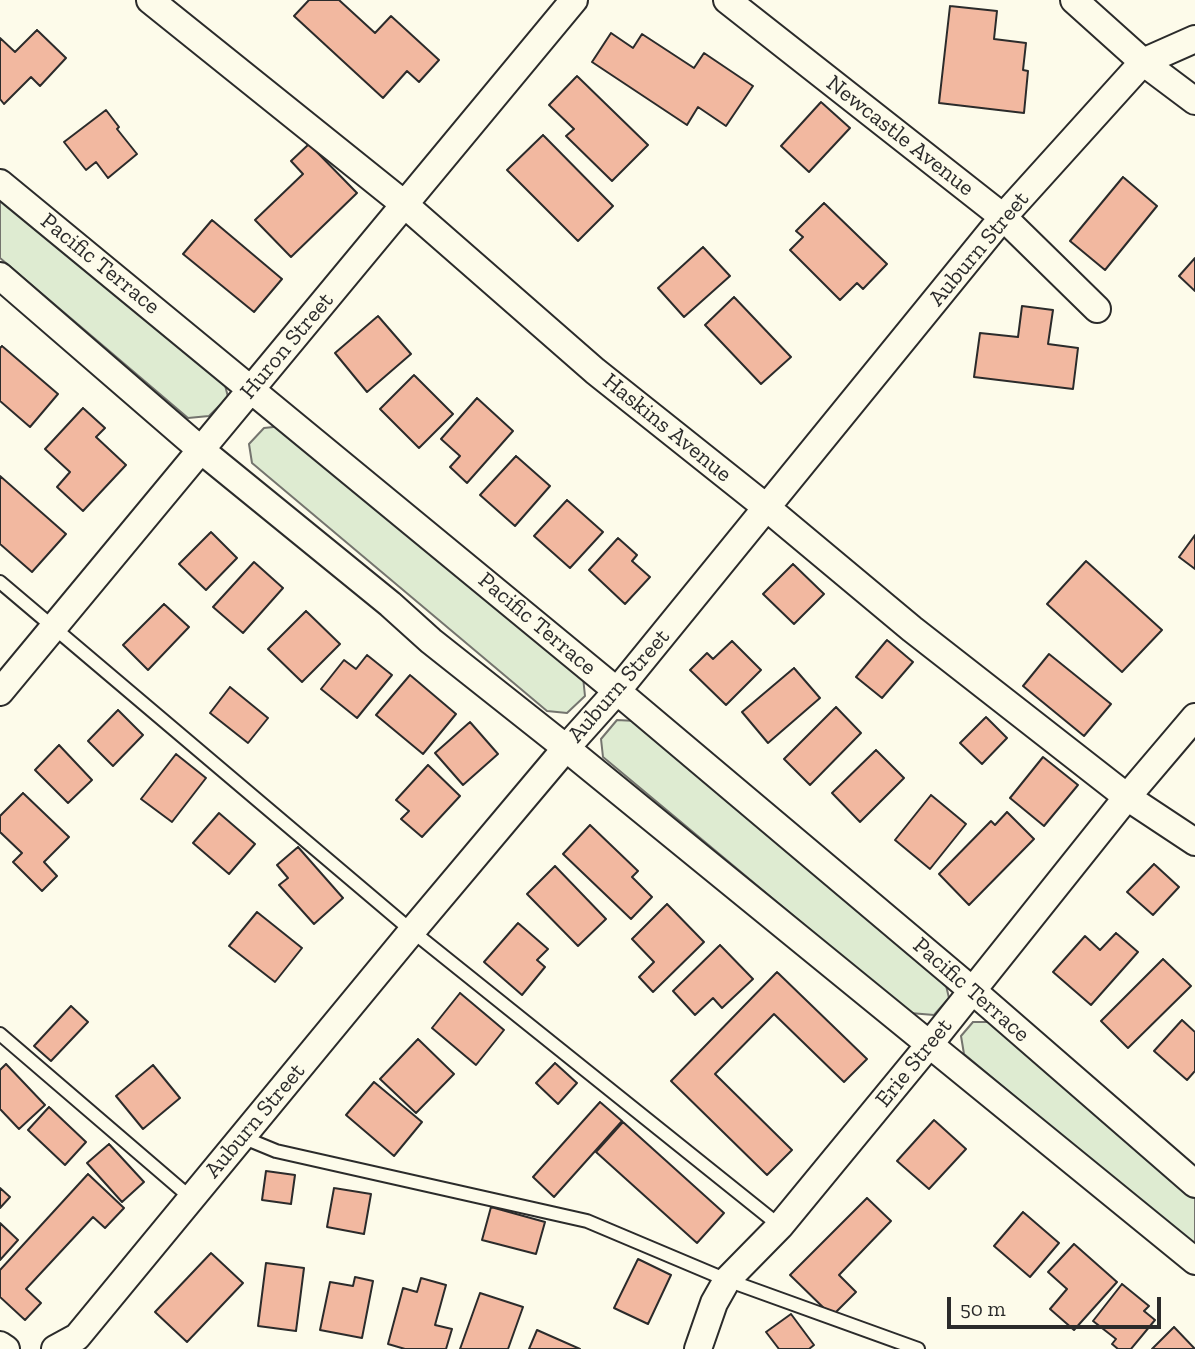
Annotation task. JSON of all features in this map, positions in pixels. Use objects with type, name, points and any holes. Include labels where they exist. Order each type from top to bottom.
[{"type":"street","name":"Haskins Avenue","points":[[150,0],[404,204],[595,371],[767,508],[912,629],[1127,797],[1195,842]]},
{"type":"street","name":"Huron Street","points":[[0,692],[574,0]]},
{"type":"street","name":"Newcastle Avenue","points":[[727,0],[1003,217],[1097,309]]},
{"type":"street","points":[[1074,0],[1143,62],[1195,101]]},
{"type":"street","name":"Auburn Street","points":[[55,1349],[76,1337],[412,931],[617,691],[1003,217],[1143,62],[1195,39]]},
{"type":"street","name":"Pacific Terrace","points":[[0,183],[617,691],[973,991],[1195,1184]]},
{"type":"street","points":[[0,276],[201,450],[432,641],[1195,1261]]},
{"type":"street","name":"Erie Street","points":[[698,1349],[714,1303],[727,1280],[780,1226],[973,991],[1127,797],[1195,718]]},
{"type":"street","points":[[0,1345],[6,1349]]},
{"type":"lane","points":[[0,582],[412,931],[780,1226]]},
{"type":"lane","points":[[0,1034],[191,1198]]},
{"type":"lane","points":[[242,1137],[276,1151],[587,1221],[727,1280],[918,1349]]},
{"type":"green space","points":[[0,193],[223,377],[228,397],[209,416],[188,418],[0,258]]},
{"type":"green space","points":[[283,426],[583,677],[585,696],[567,713],[547,711],[252,463],[249,444],[264,428]]},
{"type":"green space","points":[[617,720],[636,721],[944,977],[949,998],[934,1015],[910,1013],[603,757],[601,739]]},
{"type":"green space","points":[[973,1022],[992,1022],[1195,1191],[1195,1247],[964,1054],[961,1036]]},
{"type":"building","points":[[309,0],[339,0],[375,33],[391,16],[439,60],[419,82],[407,71],[383,98],[294,16]]},
{"type":"building","points":[[950,6],[997,11],[994,39],[1026,43],[1023,70],[1028,71],[1024,113],[939,103]]},
{"type":"building","points":[[37,30],[66,58],[40,86],[31,77],[4,104],[0,99],[0,38],[15,52]]},
{"type":"building","points":[[611,33],[633,48],[642,34],[694,68],[704,53],[753,86],[726,126],[698,107],[687,125],[592,62]]},
{"type":"building","points":[[577,76],[648,145],[612,181],[566,136],[574,129],[549,105]]},
{"type":"building","points":[[821,102],[850,128],[809,172],[781,146]]},
{"type":"building","points":[[106,110],[137,154],[108,178],[96,162],[86,170],[64,142]]},
{"type":"building","points":[[543,135],[613,206],[578,241],[507,170]]},
{"type":"building","points":[[309,144],[357,193],[291,257],[255,220],[303,174],[291,161]]},
{"type":"building","points":[[1123,177],[1157,206],[1105,270],[1070,241]]},
{"type":"building","points":[[824,203],[887,264],[863,289],[857,283],[840,300],[790,250],[803,237],[796,231]]},
{"type":"building","points":[[212,220],[282,279],[254,312],[183,254]]},
{"type":"building","points":[[703,247],[730,276],[684,317],[658,288]]},
{"type":"building","points":[[1195,258],[1195,291],[1179,276]]},
{"type":"building","points":[[734,297],[791,357],[761,384],[705,325]]},
{"type":"building","points":[[1022,306],[1053,310],[1048,344],[1078,348],[1073,389],[974,377],[980,333],[1018,337]]},
{"type":"building","points":[[378,316],[411,354],[367,392],[335,353]]},
{"type":"building","points":[[2,346],[58,394],[30,427],[0,401]]},
{"type":"building","points":[[414,375],[453,414],[419,448],[380,409]]},
{"type":"building","points":[[477,398],[513,431],[467,483],[450,467],[460,456],[441,439]]},
{"type":"building","points":[[83,408],[105,428],[96,437],[126,465],[83,511],[57,487],[70,472],[45,449]]},
{"type":"building","points":[[516,456],[550,486],[515,526],[480,495]]},
{"type":"building","points":[[0,476],[66,534],[32,572],[0,544]]},
{"type":"building","points":[[567,500],[603,532],[570,568],[534,536]]},
{"type":"building","points":[[211,532],[237,558],[206,590],[179,564]]},
{"type":"building","points":[[1195,535],[1195,569],[1179,557]]},
{"type":"building","points":[[618,538],[637,555],[632,561],[650,577],[625,604],[589,570]]},
{"type":"building","points":[[1086,561],[1162,630],[1122,672],[1047,604]]},
{"type":"building","points":[[254,562],[283,588],[243,633],[213,607]]},
{"type":"building","points":[[793,564],[824,594],[794,624],[763,594]]},
{"type":"building","points":[[164,604],[189,627],[148,670],[123,645]]},
{"type":"building","points":[[306,611],[340,644],[302,682],[268,649]]},
{"type":"building","points":[[887,640],[913,662],[882,698],[856,677]]},
{"type":"building","points":[[732,641],[761,670],[726,705],[690,670],[707,653],[713,659]]},
{"type":"building","points":[[1049,654],[1111,704],[1084,736],[1023,686]]},
{"type":"building","points":[[367,655],[392,675],[357,718],[321,689],[344,660],[356,669]]},
{"type":"building","points":[[794,668],[820,698],[768,743],[742,712]]},
{"type":"building","points":[[410,675],[456,714],[423,754],[376,715]]},
{"type":"building","points":[[230,687],[268,718],[248,743],[210,713]]},
{"type":"building","points":[[836,707],[861,733],[810,785],[784,759]]},
{"type":"building","points":[[118,710],[143,735],[113,766],[88,741]]},
{"type":"building","points":[[986,717],[1007,738],[982,764],[960,743]]},
{"type":"building","points":[[470,722],[498,754],[463,785],[435,753]]},
{"type":"building","points":[[59,745],[92,780],[68,803],[35,770]]},
{"type":"building","points":[[876,750],[904,778],[860,822],[832,793]]},
{"type":"building","points":[[176,754],[206,778],[172,822],[141,799]]},
{"type":"building","points":[[1043,757],[1078,785],[1044,826],[1010,798]]},
{"type":"building","points":[[428,765],[460,796],[422,837],[401,819],[409,811],[396,800]]},
{"type":"building","points":[[23,793],[69,837],[44,862],[57,876],[42,891],[13,862],[22,853],[0,832],[0,816]]},
{"type":"building","points":[[931,795],[966,824],[930,869],[895,840]]},
{"type":"building","points":[[1007,812],[1034,839],[969,905],[939,874],[991,821],[995,825]]},
{"type":"building","points":[[219,813],[255,844],[229,874],[193,843]]},
{"type":"building","points":[[590,825],[638,871],[632,877],[652,897],[631,919],[563,854]]},
{"type":"building","points":[[298,847],[343,898],[314,924],[279,885],[288,878],[277,865]]},
{"type":"building","points":[[1154,864],[1179,887],[1153,915],[1127,892]]},
{"type":"building","points":[[555,866],[606,919],[578,946],[527,894]]},
{"type":"building","points":[[667,904],[704,942],[653,992],[639,977],[654,962],[632,939]]},
{"type":"building","points":[[257,912],[302,948],[275,982],[229,946]]},
{"type":"building","points":[[518,923],[548,949],[537,960],[545,967],[522,995],[484,962]]},
{"type":"building","points":[[1116,933],[1138,952],[1091,1005],[1053,972],[1085,936],[1100,950]]},
{"type":"building","points":[[720,945],[753,979],[722,1008],[713,998],[695,1015],[673,991]]},
{"type":"building","points":[[1163,959],[1191,986],[1128,1048],[1101,1021]]},
{"type":"building","points":[[777,972],[867,1059],[844,1082],[774,1014],[715,1074],[792,1150],[767,1175],[671,1081]]},
{"type":"building","points":[[460,993],[504,1030],[476,1065],[432,1028]]},
{"type":"building","points":[[71,1006],[88,1022],[51,1061],[34,1046]]},
{"type":"building","points":[[1182,1020],[1195,1032],[1195,1071],[1187,1080],[1154,1051]]},
{"type":"building","points":[[418,1039],[454,1074],[416,1113],[380,1079]]},
{"type":"building","points":[[555,1063],[577,1083],[558,1104],[536,1083]]},
{"type":"building","points":[[6,1064],[45,1105],[19,1129],[0,1109],[0,1070]]},
{"type":"building","points":[[153,1065],[180,1098],[143,1129],[116,1096]]},
{"type":"building","points":[[374,1082],[422,1122],[394,1156],[346,1115]]},
{"type":"building","points":[[600,1102],[622,1121],[554,1197],[533,1177]]},
{"type":"building","points":[[49,1107],[86,1142],[65,1165],[28,1130]]},
{"type":"building","points":[[934,1120],[966,1149],[929,1189],[897,1161]]},
{"type":"building","points":[[623,1122],[724,1213],[697,1243],[596,1152]]},
{"type":"building","points":[[109,1144],[144,1182],[122,1202],[87,1163]]},
{"type":"building","points":[[266,1171],[295,1175],[291,1204],[262,1200]]},
{"type":"building","points":[[88,1174],[124,1208],[105,1228],[93,1217],[26,1289],[41,1303],[25,1320],[0,1297],[0,1270]]},
{"type":"building","points":[[0,1188],[10,1197],[0,1208]]},
{"type":"building","points":[[334,1188],[371,1194],[364,1234],[327,1227]]},
{"type":"building","points":[[867,1198],[891,1221],[839,1275],[856,1292],[832,1316],[790,1275]]},
{"type":"building","points":[[491,1207],[545,1222],[536,1254],[482,1240]]},
{"type":"building","points":[[1023,1212],[1059,1243],[1030,1277],[994,1246]]},
{"type":"building","points":[[0,1223],[18,1240],[0,1260]]},
{"type":"building","points":[[1074,1244],[1117,1282],[1074,1330],[1050,1309],[1067,1289],[1048,1272]]},
{"type":"building","points":[[211,1253],[243,1283],[187,1342],[155,1312]]},
{"type":"building","points":[[638,1259],[671,1275],[648,1324],[614,1308]]},
{"type":"building","points":[[266,1263],[304,1268],[296,1331],[258,1326]]},
{"type":"building","points":[[355,1277],[373,1281],[362,1338],[320,1330],[330,1282],[353,1286]]},
{"type":"building","points":[[421,1278],[446,1285],[435,1325],[452,1329],[446,1349],[405,1349],[388,1344],[403,1288],[417,1292]]},
{"type":"building","points":[[1122,1284],[1149,1306],[1144,1311],[1155,1320],[1131,1349],[1118,1349],[1112,1344],[1116,1339],[1093,1321]]},
{"type":"building","points":[[480,1293],[523,1307],[508,1349],[460,1349]]},
{"type":"building","points":[[791,1314],[814,1345],[809,1349],[779,1349],[766,1332]]},
{"type":"building","points":[[1174,1327],[1195,1349],[1152,1349]]},
{"type":"building","points":[[537,1330],[580,1349],[529,1349]]}]
